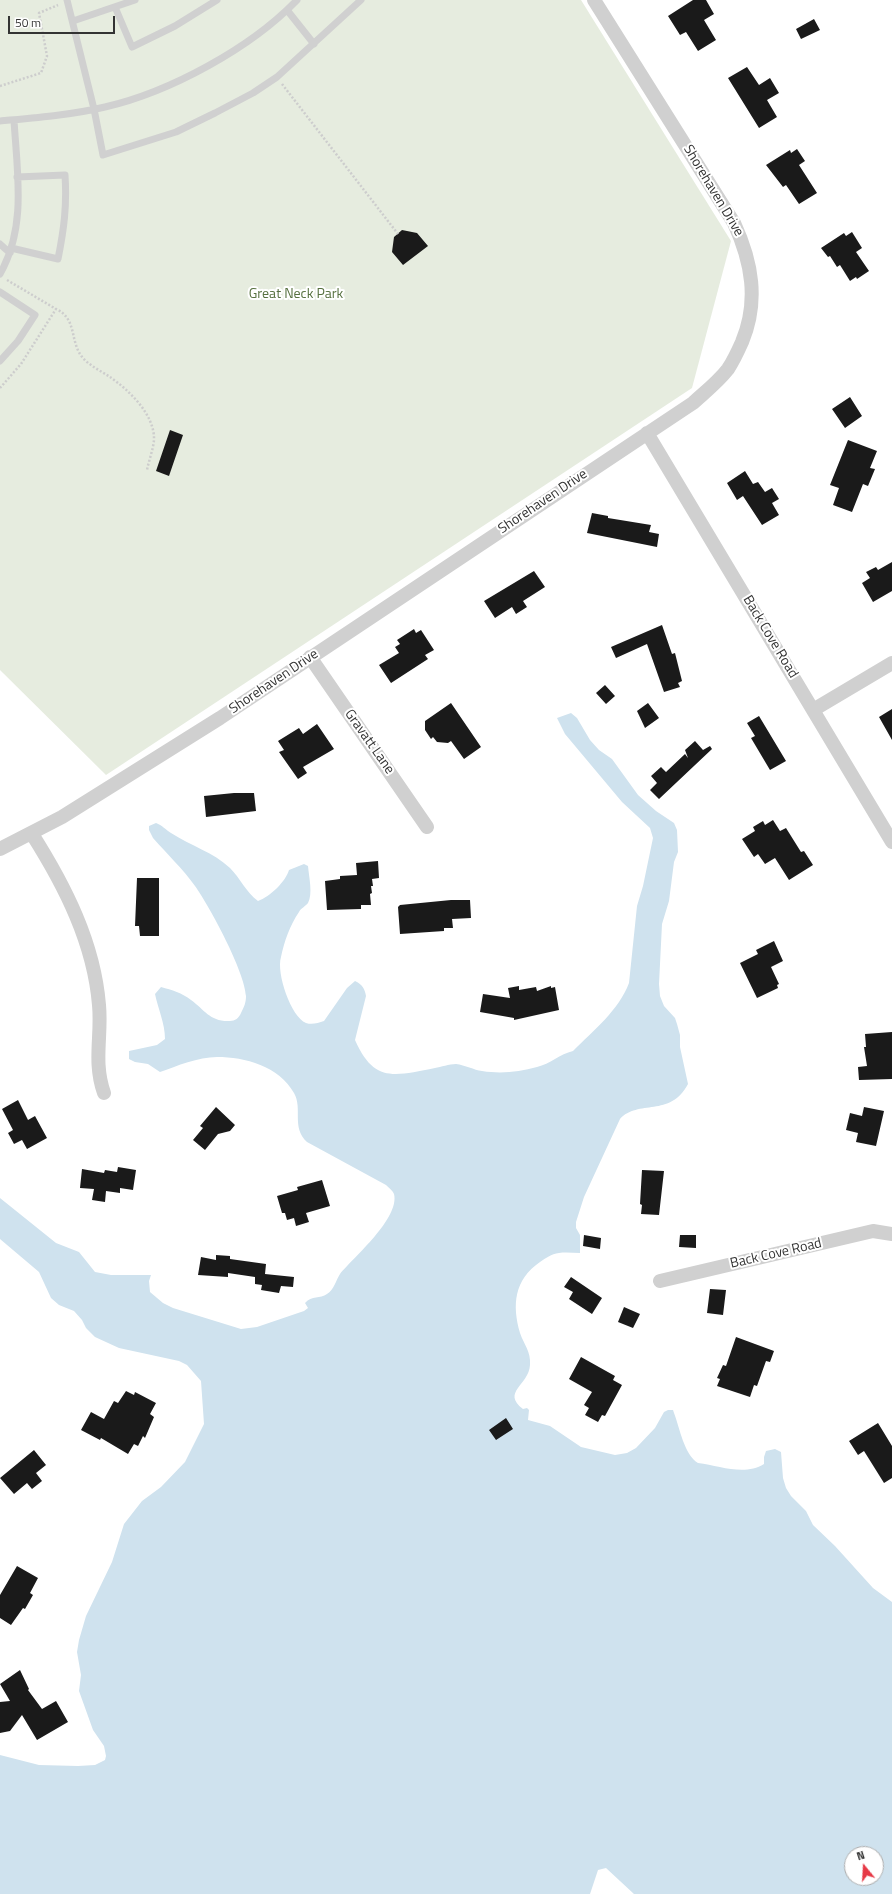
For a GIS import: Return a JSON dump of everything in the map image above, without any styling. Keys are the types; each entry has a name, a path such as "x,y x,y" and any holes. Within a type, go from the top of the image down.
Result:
{"street":[{"name":"Shorehaven Drive","path":"0,849 32,834 62,817 220,718 693,403 712,387 736,357 746,332 753,289 750,266 744,244 734,223 594,0"},
{"name":"Back Cove Road","path":"647,433 892,842"},
{"name":"Gravatt Lane","path":"310,657 427,826"},
{"path":"813,710 892,663"},
{"path":"32,834 52,866 69,900 91,957 100,1007 97,1067 104,1093"},
{"name":"Back Cove Road","path":"660,1281 873,1230 892,1234"}],"lane":[{"path":"67,0 94,109 103,155 176,132 215,113 277,77 361,0"},
{"path":"73,21 135,0"},
{"path":"115,7 132,47 175,26 217,0"},
{"path":"0,121 56,116 94,109 122,102 160,89 197,72 234,50 269,25 297,0"},
{"path":"287,10 314,44"},
{"path":"3,276 11,250 19,209 14,120"},
{"path":"0,244 11,250 58,259 67,204 65,175 17,177"},
{"path":"0,292 35,315 18,341 0,361"}],"path":[{"path":"0,86 42,73 47,56 40,12 67,0"},
{"path":"277,77 398,234"},
{"path":"3,276 56,310 64,313 72,325 73,340 82,357 126,391 145,411 152,423 154,440 148,470"},
{"path":"0,388 22,364 56,310"}],"green space":[{"name":"Great Neck Park","path":"0,0 581,0 731,241 692,388 106,775 0,670"}],"water":[{"path":"571,713 577,718 590,740 599,750 612,759 638,795 656,811 674,823 677,830 678,852 674,862 669,901 662,924 659,984 660,996 664,1006 675,1018 677,1024 688,1084 681,1094 672,1101 663,1105 627,1113 620,1119 584,1197 576,1222 576,1228 580,1235 580,1253 562,1253 549,1256 531,1269 520,1285 516,1303 517,1323 527,1348 530,1365 529,1372 515,1393 515,1398 517,1403 523,1409 527,1408 529,1410 528,1420 550,1426 581,1447 615,1455 627,1453 636,1448 655,1428 664,1412 668,1410 673,1410 689,1454 698,1463 741,1470 757,1468 764,1464 766,1451 775,1449 781,1452 783,1478 786,1488 791,1496 806,1511 813,1525 835,1546 873,1588 892,1602 892,1894 634,1894 606,1868 598,1870 590,1894 0,1894 0,1755 39,1765 95,1765 105,1760 106,1756 104,1746 93,1730 79,1691 81,1675 77,1652 86,1616 112,1562 124,1524 142,1501 161,1487 185,1462 204,1424 201,1381 187,1365 179,1361 119,1348 95,1337 86,1328 82,1320 74,1311 59,1305 51,1298 39,1272 0,1239 0,1198 56,1243 79,1252 95,1272 111,1275 151,1275 149,1281 150,1292 163,1303 173,1308 241,1329 257,1327 304,1311 308,1308 305,1303 313,1298 329,1292 340,1274 365,1248 383,1225 394,1204 394,1194 386,1185 307,1142 299,1130 298,1105 294,1093 280,1076 270,1070 250,1061 228,1057 210,1057 195,1060 160,1072 148,1064 135,1062 129,1059 129,1051 157,1045 165,1039 163,1022 155,994 161,987 184,995 208,1015 217,1020 223,1021 232,1021 238,1018 244,1007 246,998 240,972 226,940 209,909 190,880 153,838 149,830 149,826 156,823 179,838 223,862 230,868 258,901 277,888 285,879 289,870 304,864 308,866 310,895 308,903 300,911 290,928 281,957 281,973 286,994 290,1004 300,1019 306,1023 315,1024 324,1021 347,988 355,981 360,984 364,989 366,996 355,1040 362,1054 370,1064 378,1070 397,1074 437,1068 451,1064 463,1065 476,1070 489,1072 517,1071 537,1067 573,1051 605,1020 625,993 629,983 637,906 643,886 653,838 650,828 622,802 565,734 557,718"}],"building":[{"path":"693,0 706,0 714,14 704,20 716,40 698,51 686,32 680,35 668,16"},
{"path":"814,19 820,30 801,39 796,29"},
{"path":"747,67 759,85 770,78 779,93 767,100 777,117 759,128 728,78"},
{"path":"797,149 805,161 799,165 817,193 799,204 786,185 783,187 766,165 790,150 791,153"},
{"path":"402,230 417,233 428,246 403,265 392,252 394,237"},
{"path":"852,232 862,248 856,252 869,271 857,279 856,277 850,281 840,265 837,267 830,256 828,257 821,248 844,233 846,236"},
{"path":"850,397 862,416 845,428 832,409"},
{"path":"170,430 183,435 169,476 156,471"},
{"path":"848,440 877,451 870,468 875,469 868,486 863,484 852,512 833,505 839,488 830,485"},
{"path":"745,471 753,484 758,482 765,492 772,488 779,499 772,503 779,515 762,525 743,496 737,500 727,483"},
{"path":"592,513 608,516 608,518 651,525 649,532 659,534 657,547 587,533"},
{"path":"892,562 892,591 873,602 862,583 870,578 866,572 876,567 878,570"},
{"path":"534,571 545,587 523,601 527,607 516,614 512,607 495,618 484,601"},
{"path":"662,625 672,654 675,653 682,681 678,683 680,687 664,692 647,644 616,658 611,647"},
{"path":"414,629 416,633 421,630 434,650 425,655 428,659 391,683 379,665 399,653 395,647 400,644 397,640"},
{"path":"605,685 615,696 606,704 596,693"},
{"path":"451,703 481,747 464,759 451,741 448,743 437,742 433,737 431,739 425,730 425,721"},
{"path":"648,703 659,718 645,728 637,711"},
{"path":"892,709 892,740 879,717"},
{"path":"759,716 786,761 770,770 751,738 755,736 747,723"},
{"path":"317,724 334,749 303,767 307,773 298,779 279,752 284,750 278,741 299,728 303,734"},
{"path":"695,741 703,750 710,746 712,749 659,799 650,790 657,783 651,776 661,767 666,772 685,754 688,758 685,750"},
{"path":"254,793 256,811 206,817 204,796"},
{"path":"773,820 780,831 786,828 801,852 804,851 813,865 789,880 775,858 765,864 758,854 754,857 742,839 755,831 753,827 763,821 765,825"},
{"path":"378,861 379,878 372,879 373,886 371,886 372,893 370,894 371,905 361,905 361,909 327,910 325,881 340,879 340,876 357,875 356,863"},
{"path":"137,878 159,878 159,936 140,936 139,926 135,926"},
{"path":"451,900 470,900 471,918 452,919 453,928 444,928 444,931 400,934 398,907 400,905"},
{"path":"774,941 783,961 771,967 779,984 777,985 778,988 757,998 740,963 758,954 756,950"},
{"path":"519,986 519,990 536,987 537,991 551,986 551,988 555,987 559,1010 514,1020 514,1018 480,1012 483,994 510,998 508,988"},
{"path":"892,1032 892,1079 859,1080 858,1067 867,1066 864,1047 866,1047 865,1034"},
{"path":"18,1100 28,1120 35,1116 47,1138 27,1149 22,1140 14,1144 8,1133 13,1130 2,1109"},
{"path":"216,1107 235,1125 230,1131 218,1134 205,1150 193,1140 203,1128 200,1126"},
{"path":"864,1107 884,1111 876,1146 856,1142 858,1133 846,1130 850,1113 862,1116"},
{"path":"118,1167 136,1170 133,1190 120,1188 120,1193 106,1191 105,1202 92,1200 94,1189 80,1188 82,1169 104,1173 105,1170 117,1172"},
{"path":"642,1170 664,1171 659,1215 641,1214 642,1205 640,1204"},
{"path":"322,1180 330,1206 306,1213 309,1222 296,1226 294,1218 287,1220 285,1213 282,1213 277,1196 298,1190 297,1187"},
{"path":"584,1235 601,1238 600,1249 583,1246"},
{"path":"680,1235 696,1235 696,1248 679,1247"},
{"path":"216,1255 230,1256 230,1259 266,1264 265,1274 294,1277 293,1287 281,1286 279,1293 261,1290 262,1285 255,1284 255,1277 228,1273 228,1277 198,1275 201,1257 216,1260"},
{"path":"571,1277 602,1298 592,1314 569,1299 573,1292 564,1287"},
{"path":"710,1289 726,1290 723,1315 707,1313"},
{"path":"624,1307 640,1314 633,1328 618,1322"},
{"path":"736,1337 774,1351 770,1362 766,1361 757,1386 754,1385 750,1397 717,1386 720,1379 717,1378 723,1365 726,1366"},
{"path":"581,1357 615,1376 613,1380 622,1385 605,1416 602,1415 598,1422 585,1415 589,1408 584,1405 592,1392 569,1379"},
{"path":"126,1391 134,1395 135,1392 156,1403 150,1414 154,1417 145,1438 143,1436 138,1446 134,1444 128,1454 101,1438 100,1440 81,1430 91,1412 104,1419 114,1401 118,1403"},
{"path":"506,1418 513,1429 496,1440 489,1430"},
{"path":"878,1423 892,1446 892,1478 884,1483 864,1451 858,1455 849,1441"},
{"path":"34,1450 46,1465 36,1473 42,1481 32,1489 27,1483 14,1494 0,1478"},
{"path":"17,1566 38,1578 30,1593 33,1595 25,1609 23,1608 11,1625 0,1618 0,1595"},
{"path":"20,1670 29,1689 28,1690 42,1709 56,1701 68,1722 37,1740 22,1715 10,1731 0,1733 0,1702 10,1701 0,1684"}]}
